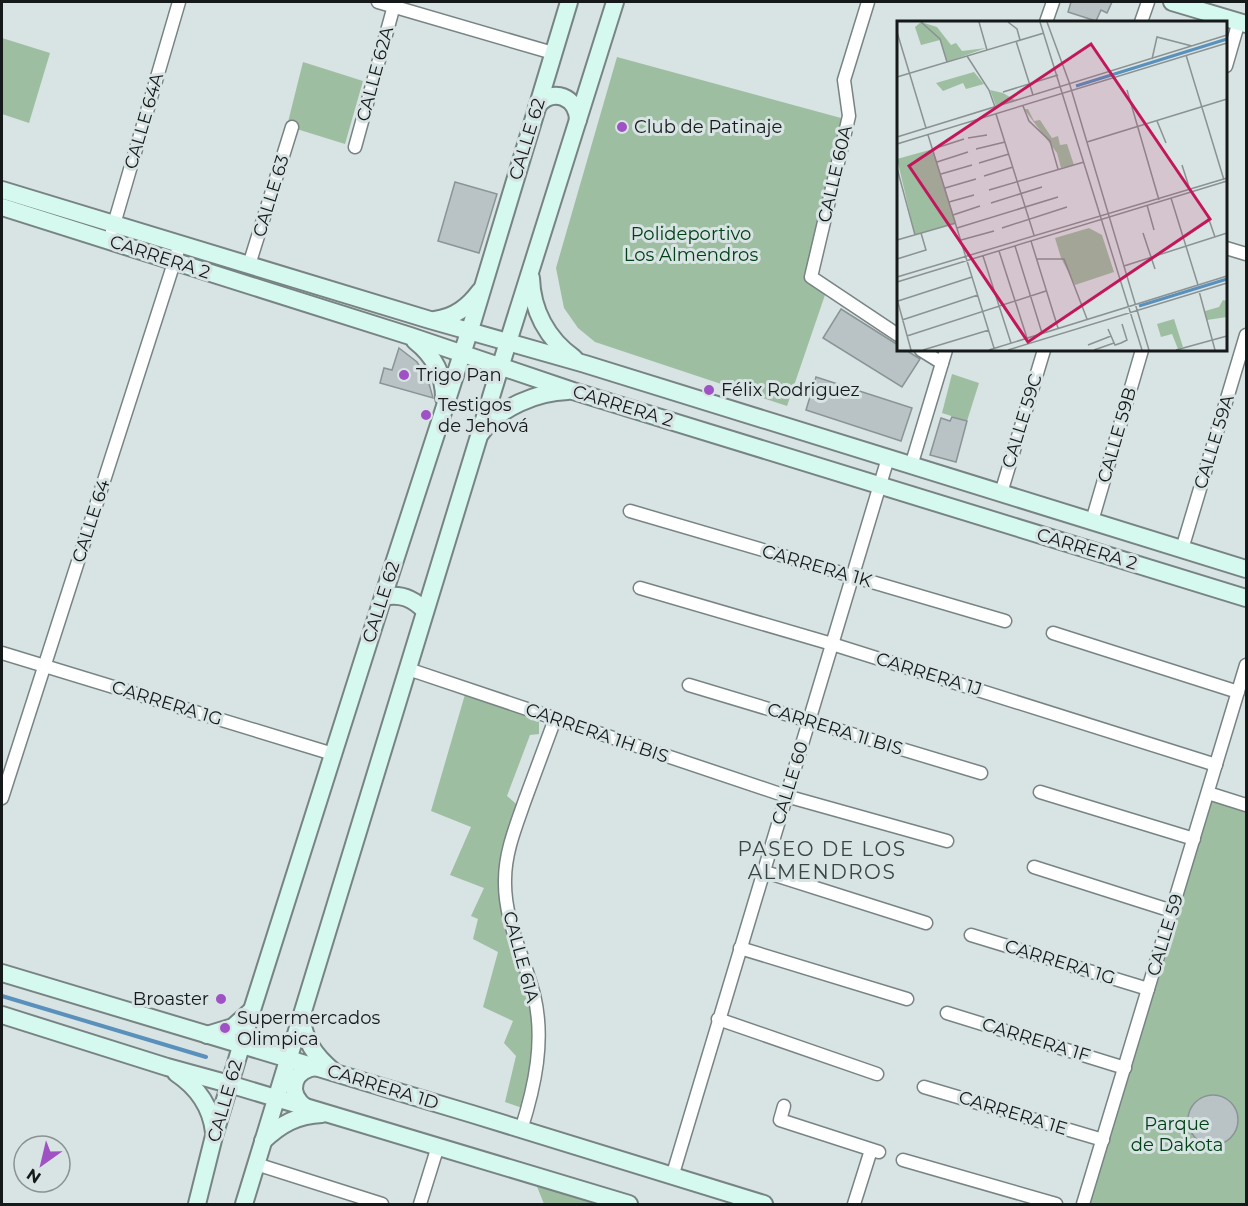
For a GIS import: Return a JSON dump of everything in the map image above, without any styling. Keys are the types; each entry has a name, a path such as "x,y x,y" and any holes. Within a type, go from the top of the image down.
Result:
{"street":[{"name":"CALLE 64A","path":"109,241 179,2"},
{"path":"378,2 394,4 553,53"},
{"name":"CALLE 62","path":"196,1204 241,1045 382,597 470,331 569,2"},
{"path":"244,1204 500,366 615,2"},
{"name":"CALLE 60A","path":"868,2 844,80 849,116 811,278 897,334"},
{"path":"1046,21 1053,2"},
{"path":"1142,21 1148,2"},
{"path":"1172,2 1243,22 1227,63"},
{"name":"CALLE 62A","path":"355,147 394,4"},
{"path":"538,105 552,95 564,96 576,108 578,120"},
{"name":"CALLE 63","path":"249,266 292,127"},
{"name":"CARRERA 2","path":"2,190 249,266 585,364 1246,569"},
{"name":"CARRERA 2","path":"2,207 410,336 573,391 1246,598"},
{"name":"CALLE 64","path":"2,798 180,244"},
{"path":"1227,248 1246,254"},
{"path":"531,270 533,295 540,319 559,345 585,364"},
{"path":"430,320 445,319 459,313 471,304 483,285"},
{"name":"CALLE 59A","path":"1182,549 1246,335"},
{"path":"410,336 429,353 441,375 444,388 442,413"},
{"path":"923,351 942,363"},
{"path":"911,466 946,351"},
{"name":"CALLE 59C","path":"1001,493 1044,351"},
{"name":"CALLE 59B","path":"1092,521 1142,351"},
{"path":"479,437 497,417 520,403 546,394 573,391"},
{"path":"742,442 749,415"},
{"name":"CALLE 60","path":"672,1177 888,458"},
{"name":"CARRERA 1K","path":"630,511 1005,621"},
{"name":"CARRERA 1J","path":"640,588 832,644 1216,765"},
{"path":"382,597 406,597 425,611"},
{"path":"1053,633 1238,692"},
{"name":"CARRERA 1G","path":"2,653 333,753"},
{"name":"CALLE 59","path":"1083,1204 1246,665"},
{"name":"CARRERA 1H BIS","path":"408,669 786,796 948,841"},
{"name":"CARRERA 1I BIS","path":"689,685 981,773"},
{"name":"CALLE 61A","path":"521,1130 536,1074 539,1042 534,996 512,929 505,892 505,878 509,847 555,719"},
{"path":"1040,792 1194,839"},
{"path":"1208,793 1246,805"},
{"path":"1034,867 1172,911"},
{"path":"762,872 926,923"},
{"name":"CARRERA 1G","path":"971,935 1148,989"},
{"path":"740,948 907,999"},
{"name":"CARRERA 1D","path":"2,973 764,1204"},
{"path":"207,1035 233,1027 252,1010"},
{"name":"CARRERA 1F","path":"947,1013 1125,1068"},
{"path":"2,1015 168,1067 329,1113 628,1204"},
{"path":"301,1016 306,1039 311,1049 336,1073"},
{"path":"718,1019 877,1074"},
{"path":"168,1067 192,1086 204,1100 213,1124 214,1136"},
{"path":"305,1107 295,1094 296,1078 309,1068 317,1067"},
{"name":"CARRERA 1E","path":"924,1087 1102,1140"},
{"path":"784,1106 780,1120 875,1151 854,1204"},
{"path":"263,1141 292,1119 304,1115 329,1113"},
{"path":"420,1204 438,1146"},
{"path":"903,1160 1056,1204"},
{"path":"256,1164 382,1204"}],"green space":[{"path":"2,38 50,53 29,123 2,114"},
{"name":"Polideportivo Los Almendros","path":"617,57 841,118 811,277 826,292 787,406 595,342 578,328 564,308 556,268"},
{"path":"303,62 363,81 345,144 287,126"},
{"path":"952,374 979,383 967,421 942,413"},
{"path":"466,691 539,716 539,734 530,735 507,796 522,809 505,892 534,996 538,1056 525,1109 505,1102 516,1056 504,1043 513,1021 483,1007 498,952 473,939 478,919 471,916 484,888 450,875 471,827 431,811"},
{"name":"Parque de Dakota","path":"1208,793 1246,805 1246,1204 1083,1204"},
{"path":"536,1184 606,1204 544,1204"}],"building":[{"path":"1071,2 1112,2 1107,13 1101,10 1096,21 1068,12"},
{"path":"455,182 497,194 479,253 438,241"},
{"path":"841,309 897,344 897,351 908,351 920,359 902,387 823,338"},
{"name":"Trigo Pan","path":"399,348 417,362 428,380 433,398 380,383 384,368 392,370"},
{"path":"816,377 912,408 901,441 806,410"},
{"path":"952,417 967,421 956,462 930,455 941,418 950,421"},
{"path":"1208,1095 1218,1095 1231,1102 1238,1115 1238,1125 1231,1138 1218,1145 1208,1145 1199,1141 1192,1134 1188,1125 1188,1115 1192,1106 1199,1099"}],"waterway":[{"path":"2,996 206,1057"}],"place":[{"name":"Club de Patinaje","path":"622,127"},
{"name":"Trigo Pan","path":"404,375"},
{"name":"Félix Rodriguez","path":"709,390"},
{"name":"Testigos de Jehová","path":"426,415"},
{"name":"Broaster","path":"221,999"},
{"name":"Supermercados Olimpica","path":"225,1028"}],"district":[{"name":"PASEO DE LOS ALMENDROS","path":"822,860"}]}
